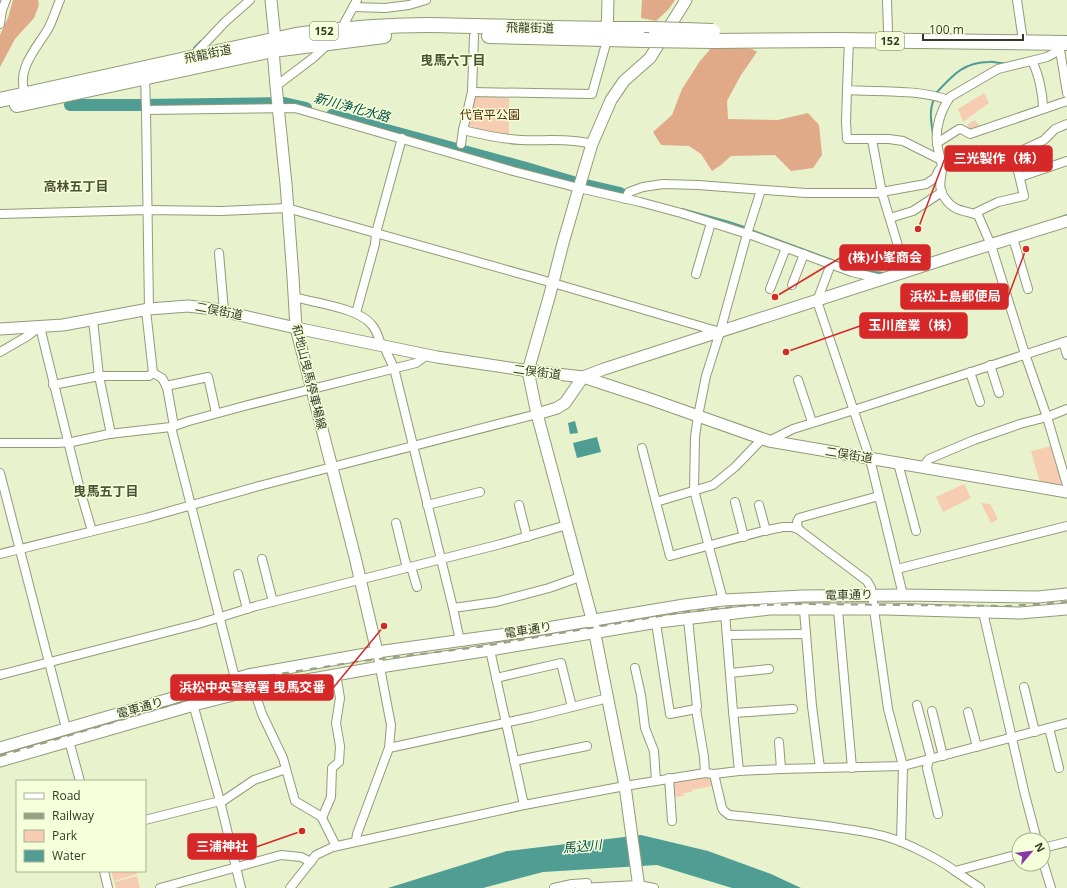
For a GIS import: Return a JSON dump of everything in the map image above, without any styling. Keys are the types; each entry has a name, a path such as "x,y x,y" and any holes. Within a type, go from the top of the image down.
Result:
{"highway":[{"name":"飛龍街道","path":"0,109 146,73 274,44 296,35 342,29 428,25 607,35 644,40 713,36 888,32 1022,34 1064,43"},
{"name":"飛龍街道","path":"0,100 25,94 146,73 191,57 274,44 331,42 381,36 607,35 655,29 713,36 849,40 1064,43"}],"street":[{"path":"0,24 2,10 6,0"},
{"path":"25,94 23,86 24,68 49,28 60,0"},
{"path":"191,57 225,22 250,0"},
{"name":"和地山曳馬停車場線","path":"271,0 276,86 296,328 332,467 377,652"},
{"path":"276,86 313,58 331,42 342,29 355,3 385,8 409,5 426,0"},
{"path":"472,92 592,94 607,35 608,0"},
{"path":"639,884 625,786 592,619 537,414 528,370 592,144 611,100 624,82 650,58 686,0"},
{"path":"887,0 888,32"},
{"path":"1017,0 1022,34"},
{"path":"461,144 472,92 474,36"},
{"path":"849,40 846,122 847,139 889,139 903,141 916,146 941,162"},
{"path":"1064,43 1047,57 998,69 950,97 937,127 937,142 941,162 940,187 942,192 947,201 955,208 967,213 975,214 980,218 990,242 1025,354 1047,417 1067,485"},
{"path":"1064,43 1067,93"},
{"path":"1032,61 1037,71 1043,99 1043,109"},
{"path":"146,73 148,309 153,373"},
{"path":"847,90 923,93 935,95 948,100"},
{"path":"937,142 959,129 970,134 1067,101"},
{"path":"146,110 278,104 402,138 513,171 626,195 647,204 711,223 748,231 786,248 852,272 882,280"},
{"path":"975,214 998,202 1024,196 1017,168 1010,156 1044,140 1055,128 1067,124"},
{"path":"463,130 492,138 522,140 578,140 592,144"},
{"path":"356,313 402,138"},
{"path":"872,140 882,192 906,269"},
{"path":"1020,177 1067,161"},
{"path":"626,195 643,187 663,184 698,185 806,193 882,192 926,184 935,178 941,162"},
{"path":"723,600 694,490 695,437 706,376 761,190"},
{"path":"890,218 913,211 942,192"},
{"path":"0,214 148,210 221,211 287,208 720,332"},
{"path":"0,554 557,408 565,403 583,377 604,369 882,280 906,269 990,242 1013,238 1067,221"},
{"path":"696,274 711,223"},
{"path":"1013,238 1028,289"},
{"path":"770,288 786,248"},
{"path":"219,252 224,311"},
{"path":"792,285 804,254"},
{"path":"831,264 817,301 870,458 903,595"},
{"path":"294,297 356,313 372,325 386,351 394,368 460,641"},
{"name":"二俣街道","path":"0,329 40,327 93,320 148,309 188,306 224,311 296,328 427,355 583,377 765,440 1067,492"},
{"path":"93,320 99,376 111,434"},
{"path":"0,352 40,327 53,385 92,531"},
{"path":"656,502 713,485 765,440 793,428 854,410 1065,341 1067,355"},
{"path":"0,443 68,442 111,434 172,427 311,388 416,362 427,355"},
{"path":"990,365 999,393"},
{"path":"970,372 980,402"},
{"path":"53,385 99,376 149,376 153,373"},
{"path":"153,373 162,378 166,386 172,427 235,678"},
{"path":"166,386 208,377 216,414"},
{"path":"798,380 812,422"},
{"path":"922,468 929,459 959,445 989,434 1047,417 1067,409"},
{"path":"642,448 670,556 744,536 792,527 798,529 867,581 871,588 888,709 903,766 901,842"},
{"path":"898,463 916,531"},
{"path":"0,473 66,728"},
{"path":"427,505 480,492"},
{"path":"798,529 797,522 799,518 879,496"},
{"path":"735,502 744,536"},
{"path":"519,505 527,537"},
{"path":"759,505 766,531"},
{"path":"396,523 409,568 417,587"},
{"path":"0,675 273,602 527,537 567,525"},
{"path":"897,569 1067,526"},
{"path":"262,559 273,602"},
{"path":"238,574 247,609"},
{"path":"453,608 496,602 549,588 580,577"},
{"name":"電車通り","path":"0,748 190,693 235,678 377,652 460,641 592,619 723,600 872,595 1002,597 1067,594"},
{"name":"電車通り","path":"0,761 194,705 254,690 380,667 656,622 770,610 873,609 1020,613 1067,609"},
{"path":"804,610 812,706 820,768"},
{"path":"838,610 852,768"},
{"path":"983,612 1025,796 1035,832"},
{"path":"725,614 739,770"},
{"path":"688,619 696,709 704,757 705,773"},
{"path":"656,622 670,714 696,709"},
{"path":"727,635 806,634"},
{"path":"490,650 524,806"},
{"path":"356,841 357,834 389,748 391,725 377,652"},
{"path":"496,678 562,662 572,707"},
{"path":"635,668 641,695 645,728 654,751 656,780"},
{"path":"730,673 769,669"},
{"path":"336,846 322,820 322,817 331,797 332,768 339,762 340,746 336,723 340,698 337,680"},
{"path":"1024,686 1035,732"},
{"path":"254,690 262,714 283,758 295,801 322,817"},
{"path":"190,693 220,802 241,888"},
{"path":"389,748 506,723 608,698"},
{"path":"918,705 930,759 926,768 938,814"},
{"path":"733,713 793,709"},
{"path":"932,711 943,756"},
{"path":"968,712 977,747"},
{"path":"290,888 316,855 336,846 356,841 625,786 705,773 714,774 739,770 903,766 1067,723"},
{"path":"1049,728 1059,768"},
{"path":"69,741 80,780"},
{"path":"779,742 781,769"},
{"path":"514,761 587,746"},
{"path":"146,820 220,802 254,780 286,769"},
{"path":"714,774 722,808 727,814 769,818 858,831 887,837 901,842 945,864 980,888"},
{"path":"669,778 672,821"},
{"path":"1051,846 1067,842"},
{"path":"160,888 281,856 301,857 311,862"},
{"path":"955,871 1011,856"},
{"path":"104,872 108,888"},
{"path":"1046,872 1051,888"},
{"path":"554,888 572,884 593,882 608,886"},
{"path":"580,888 639,884 654,888"}],"green space":[{"path":"984,93 989,103 963,122 958,109"},
{"name":"代官平公園","path":"477,96 509,98 509,136 494,135 468,124 474,98"},
{"path":"975,120 980,126 969,131 967,128 968,124"},
{"path":"1052,446 1063,481 1061,485 1040,483 1031,451"},
{"path":"964,484 971,498 943,512 936,497"},
{"path":"981,503 990,504 998,519 991,523"},
{"path":"705,777 712,780 713,786 692,790 692,792 684,793 683,796 673,797 672,782"},
{"path":"111,872 136,872 137,874 114,881"},
{"path":"137,876 140,888 116,888 114,882"}],"shaded area":[{"path":"13,0 38,0 39,5 34,18 15,39 0,67 0,35 8,18"},
{"path":"642,0 675,0 669,9 656,21 641,18"},
{"path":"712,47 752,49 757,52 741,75 727,101 728,119 778,120 808,113 819,125 822,155 813,168 791,171 775,155 731,156 712,171 701,154 689,146 661,145 653,132 672,115 682,89 700,61"}],"water":[{"path":"575,421 578,433 570,434 568,423"},
{"path":"597,437 601,452 577,458 573,443"},
{"name":"馬込川","path":"641,835 708,851 771,874 801,888 732,888 657,865 543,872 483,888 388,888 507,851"}],"waterway":[{"path":"194,48 201,41"},
{"path":"935,95 954,75 966,67 980,63 1005,63"},
{"path":"933,134 931,112 934,99"},
{"name":"新川浄化水路","path":"70,105 284,103 306,108"},
{"name":"新川浄化水路","path":"332,115 573,182 620,193"},
{"path":"620,193 628,189"},
{"name":"新川浄化水路","path":"620,193 625,194"},
{"path":"682,209 747,228"},
{"path":"1059,218 1067,215"},
{"path":"751,230 859,270"},
{"path":"863,271 885,273"}],"railway":[{"path":"0,756 266,676 362,661 479,647 678,613 740,606 800,604 1008,606 1067,602"}],"place":[{"name":"三光製作（株）","path":"918,229"},
{"name":"浜松上島郵便局","path":"1026,249"},
{"name":"(株)小峯商会","path":"775,297"},
{"name":"玉川産業（株）","path":"786,352"},
{"name":"浜松中央警察署 曳馬交番","path":"384,626"},
{"name":"三浦神社","path":"302,831"}],"district":[{"name":"曳馬六丁目","path":"453,60"},
{"name":"高林五丁目","path":"76,186"},
{"name":"曳馬五丁目","path":"106,491"}]}
